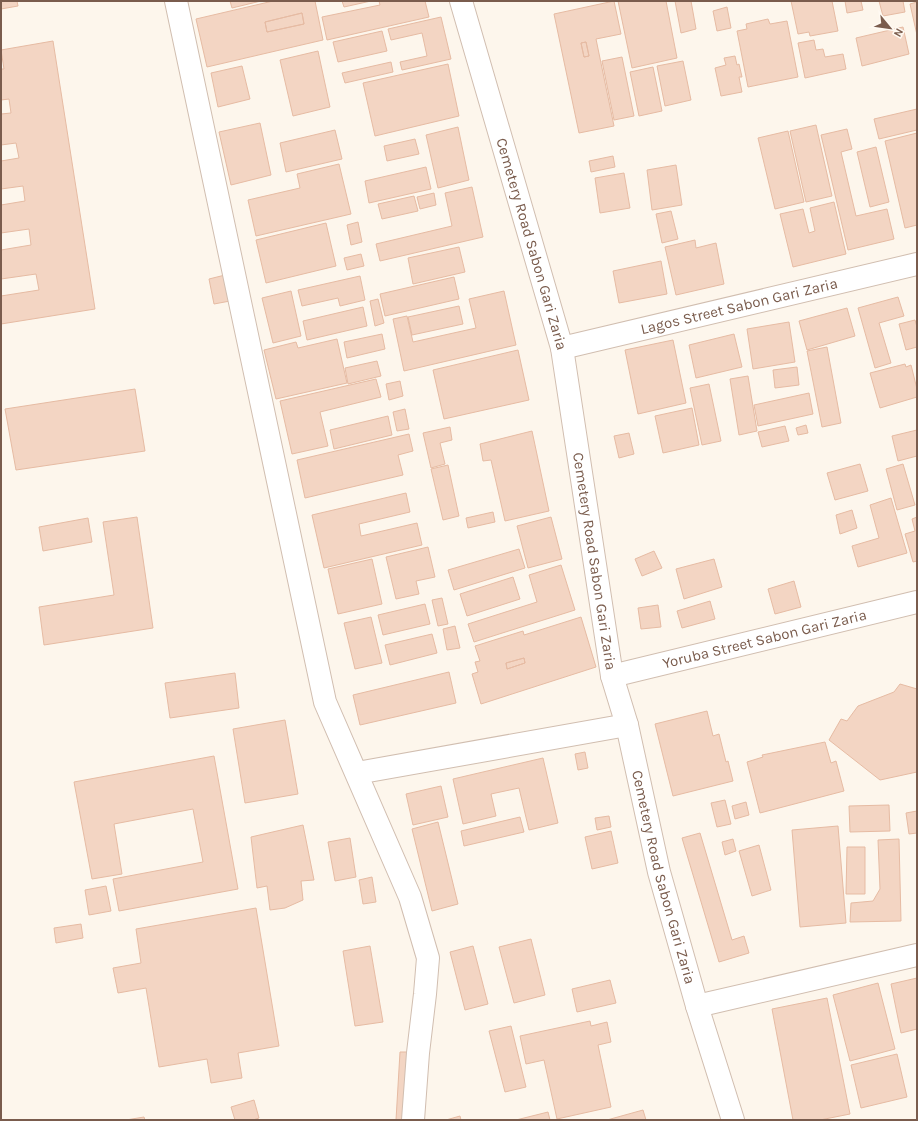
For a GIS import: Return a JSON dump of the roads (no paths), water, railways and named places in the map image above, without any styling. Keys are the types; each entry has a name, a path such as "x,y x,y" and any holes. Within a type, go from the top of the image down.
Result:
{"street":[{"path":"176,1 325,702 410,897 428,958 413,1120"},
{"name":"Cemetery Road Sabon Gari Zaria","path":"460,1 562,348 612,676 627,725 659,872 697,1006 733,1120"},
{"name":"Lagos Street Sabon Gari Zaria","path":"562,348 917,264"},
{"name":"Yoruba Street Sabon Gari Zaria","path":"612,676 917,602"},
{"path":"356,774 627,725"},
{"path":"697,1006 917,955"}]}
